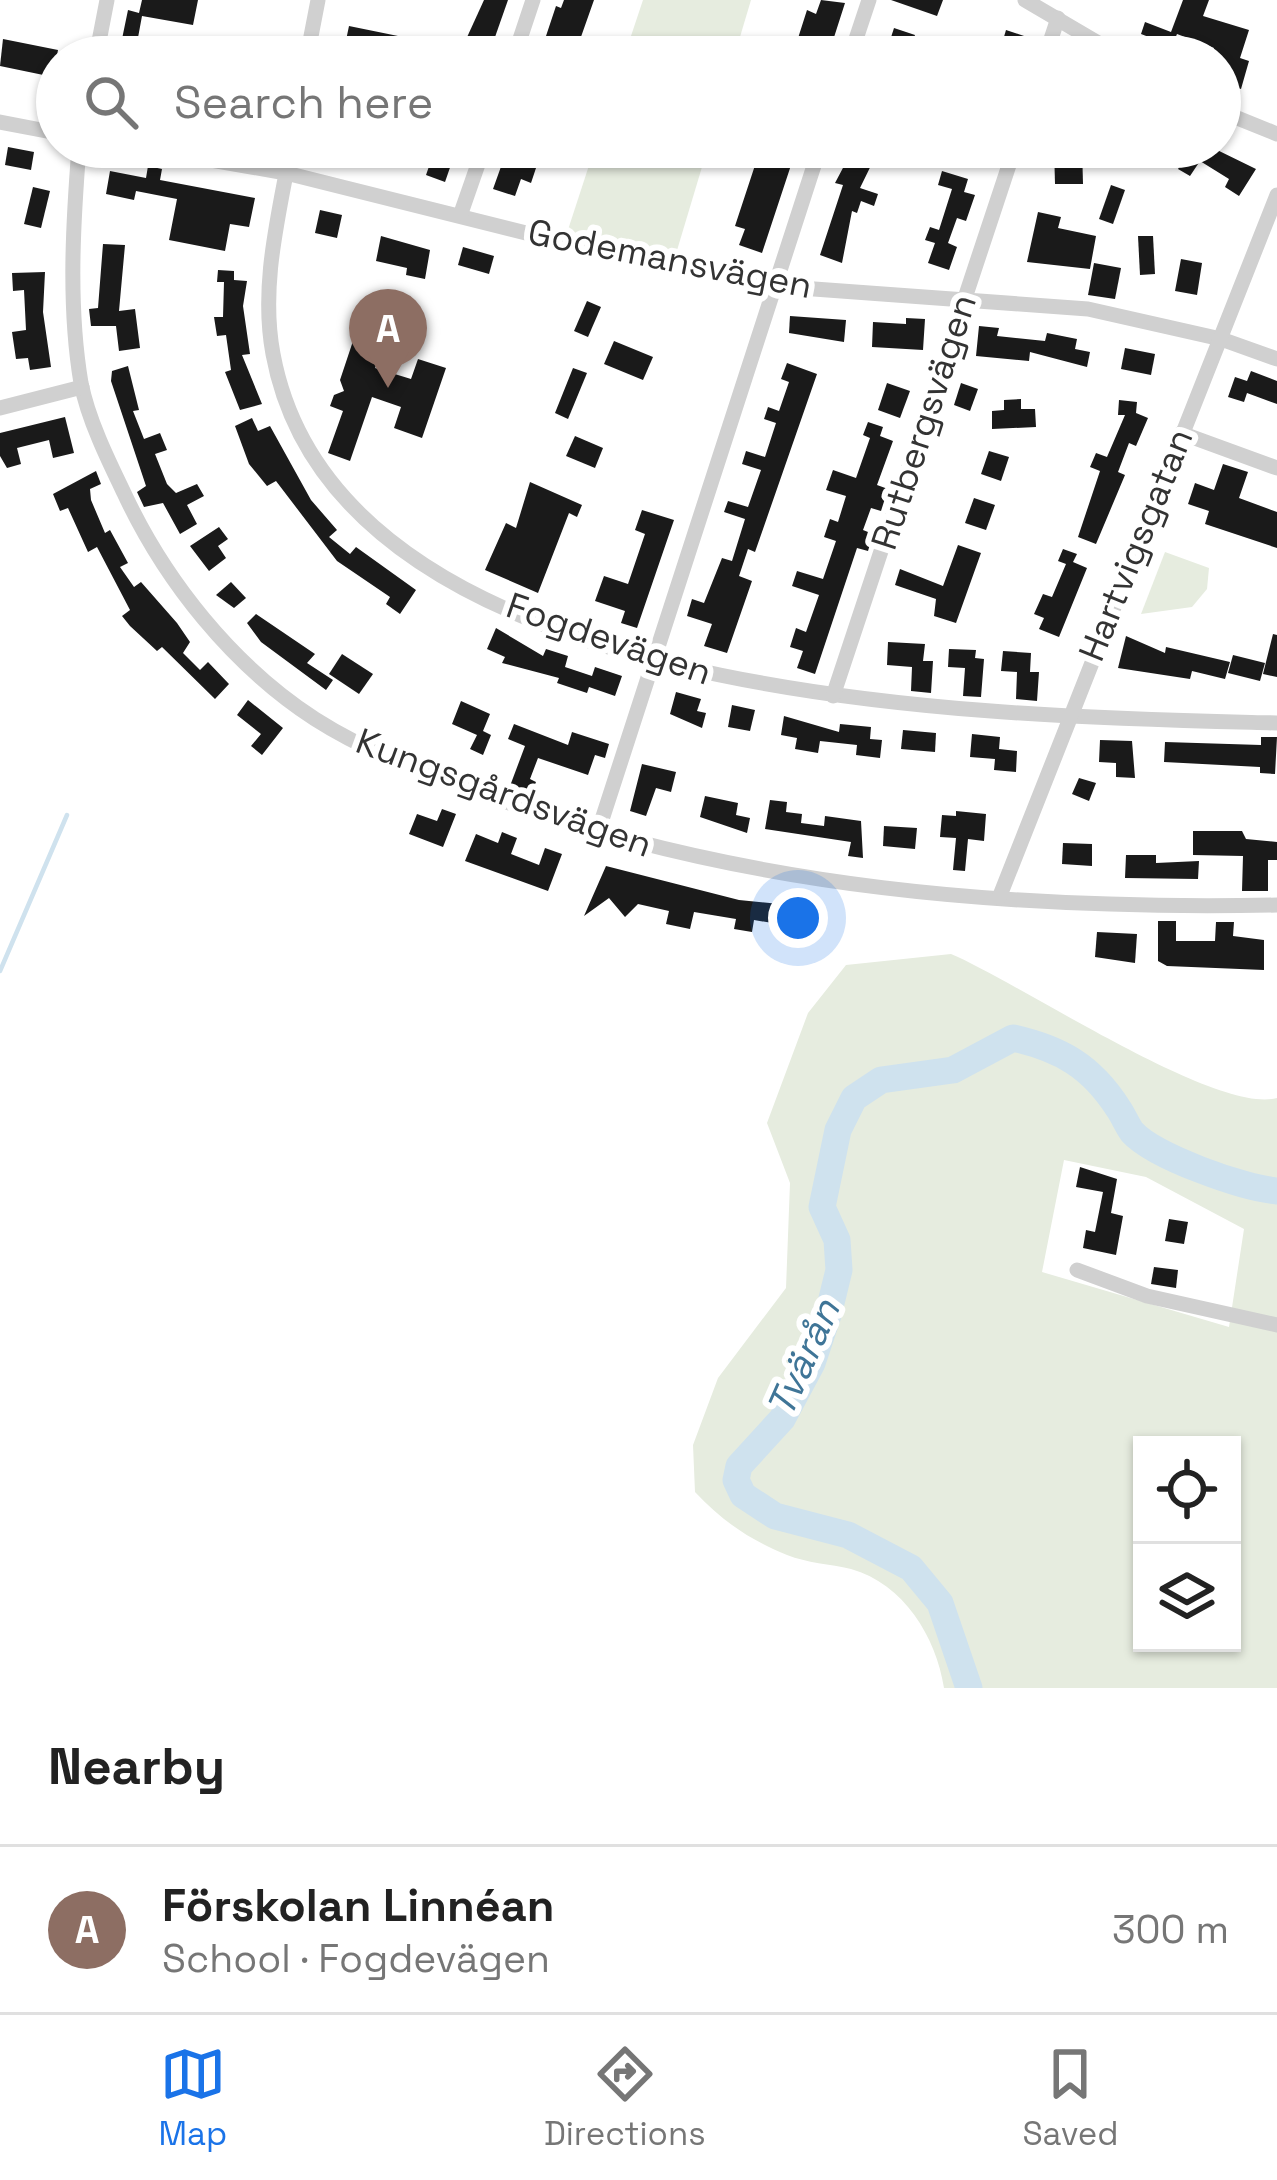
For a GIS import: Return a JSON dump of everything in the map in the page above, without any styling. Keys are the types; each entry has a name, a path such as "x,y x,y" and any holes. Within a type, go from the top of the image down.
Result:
{"street":[{"path":"100,36 107,0"},
{"path":"311,36 318,0"},
{"path":"521,36 533,0"},
{"path":"857,36 869,0"},
{"path":"1024,0 1088,36"},
{"path":"1052,36 1058,18"},
{"path":"1241,119 1277,134"},
{"path":"0,122 36,129"},
{"name":"Kungsgårdsvägen","path":"79,168 74,256 82,387 151,550 232,651 310,716 375,755 597,835 855,887 999,898 1277,905"},
{"name":"Godemansvägen","path":"257,168 461,213 602,252 773,286 1088,309 1221,339 1277,359"},
{"name":"Fogdevägen","path":"287,168 268,311 283,391 319,467 388,544 453,581 545,622 710,676 833,696 1066,718 1277,724"},
{"path":"461,213 477,168"},
{"path":"597,835 813,168"},
{"name":"Rutbergsvägen","path":"833,696 1008,168"},
{"name":"Hartvigsgatan","path":"999,898 1066,718 1277,195"},
{"path":"0,408 82,387"},
{"path":"1181,433 1277,468"},
{"path":"1077,1270 1147,1296 1277,1325"}],"shaded area":[{"path":"643,0 751,0 740,36 631,36"},
{"path":"588,168 702,168 672,267 564,242"},
{"path":"1165,552 1209,568 1207,589 1192,607 1141,614"},
{"path":"951,954 1116,1043 1210,1087 1248,1098 1277,1098 1277,1688 944,1688 925,1632 887,1587 851,1569 795,1558 761,1543 726,1521 695,1492 693,1445 718,1378 786,1288 790,1183 767,1123 808,1013 846,965","holes":["1064,1160 1146,1177 1244,1229 1229,1327 1042,1272"]}],"building":[{"path":"142,0 198,0 193,25 142,16 138,36 123,36 128,10 139,13"},
{"path":"484,0 508,0 495,36 468,36"},
{"path":"564,0 594,0 581,36 546,36 556,6 561,8"},
{"path":"821,0 845,3 834,36 799,36 807,10 816,14"},
{"path":"891,0 943,0 937,16"},
{"path":"1183,0 1209,0 1203,16 1249,30 1241,55 1241,36 1141,34 1145,22 1171,32"},
{"path":"349,26 398,36 347,36"},
{"path":"894,28 915,35 915,36 891,36"},
{"path":"3,39 36,46 36,73 0,66"},
{"path":"1241,58 1249,61 1241,89"},
{"path":"8,147 34,152 31,170 5,165"},
{"path":"1241,162 1256,169 1239,196 1225,187 1229,179 1211,168 1241,168"},
{"path":"148,168 157,168 162,169 160,180 255,198 249,227 230,224 225,251 169,240 177,199 136,191 134,200 106,194 110,171 146,178"},
{"path":"428,168 450,168 445,182 426,175"},
{"path":"500,168 536,168 531,183 521,179 515,196 493,189"},
{"path":"754,168 790,168 762,253 739,245 745,229 735,226"},
{"path":"843,168 870,168 860,188 878,194 874,206 861,201 857,213 852,211 842,263 820,255 843,185 835,183"},
{"path":"1055,168 1083,168 1083,184 1055,184"},
{"path":"942,171 968,179 964,192 975,195 966,221 957,218 948,243 957,247 949,270 928,263 935,243 925,240 930,227 939,230 952,189 938,185"},
{"path":"1111,185 1125,190 1113,224 1099,219"},
{"path":"33,187 50,191 41,228 24,224"},
{"path":"320,210 342,215 337,238 315,233"},
{"path":"1038,212 1061,217 1058,228 1096,236 1090,269 1027,262"},
{"path":"381,236 430,250 425,279 406,275 407,268 376,261"},
{"path":"1138,236 1153,236 1155,274 1140,275"},
{"path":"103,244 125,245 119,311 135,309 140,348 119,351 116,326 91,326 89,309 98,308"},
{"path":"463,247 494,256 489,274 458,265"},
{"path":"1181,259 1202,263 1197,295 1175,291"},
{"path":"1094,263 1121,268 1115,299 1088,295"},
{"path":"218,270 234,271 234,280 247,281 243,306 250,354 242,355 262,404 240,410 225,372 231,370 226,335 217,336 214,317 223,317 224,282 217,282"},
{"path":"45,272 43,312 51,367 30,370 28,358 16,359 12,332 26,330 24,290 13,291 12,273"},
{"path":"587,301 601,307 588,337 574,331"},
{"path":"790,316 846,320 844,342 789,333"},
{"path":"906,318 925,319 923,350 872,347 873,322 906,324"},
{"path":"979,326 999,328 997,336 1045,341 1047,333 1077,339 1075,349 1090,352 1087,367 1030,352 1029,361 976,356"},
{"path":"354,338 382,347 375,368 411,379 418,359 446,368 422,438 394,428 401,407 372,397 350,461 328,453 343,411 330,406 334,395 344,391 340,380"},
{"path":"614,341 653,357 643,380 604,364"},
{"path":"1125,348 1155,354 1151,375 1121,369"},
{"path":"787,363 817,374 755,552 748,549 739,576 752,581 727,653 704,646 712,624 687,616 692,599 704,603 722,558 732,561 745,519 724,512 728,501 748,507 761,470 742,464 746,451 765,457 776,423 764,419 768,407 779,411 789,382 781,379"},
{"path":"128,366 139,410 133,411 144,439 160,433 167,450 155,454 167,484 176,493 197,484 204,496 187,505 197,524 180,534 163,503 144,507 137,492 146,486 111,381 112,371"},
{"path":"573,368 587,373 568,419 555,413"},
{"path":"1251,371 1277,381 1277,404 1247,393 1244,402 1228,397 1235,377 1247,381"},
{"path":"887,383 910,391 900,418 878,410"},
{"path":"961,383 978,389 970,411 954,405"},
{"path":"1021,399 1021,409 1035,409 1036,427 992,429 992,411 1004,410 1004,400"},
{"path":"1119,400 1137,402 1136,413 1148,418 1136,446 1129,443 1118,472 1125,475 1096,544 1078,537 1100,471 1090,467 1096,453 1107,457 1125,415 1118,415"},
{"path":"65,417 74,453 53,458 49,440 17,448 21,464 7,468 0,456 0,433"},
{"path":"252,418 258,431 270,426 311,500 337,530 329,537 350,554 356,547 416,590 400,614 386,604 390,597 337,561 276,481 267,486 249,464 235,426"},
{"path":"868,422 883,427 880,436 893,441 877,485 888,489 881,511 871,508 863,530 873,534 868,551 857,548 815,674 797,668 803,651 790,647 796,628 806,632 819,595 792,586 797,571 823,579 836,541 824,537 830,519 838,522 846,496 826,490 833,470 856,478 870,438 863,435"},
{"path":"575,436 603,448 595,468 566,456"},
{"path":"989,451 1009,457 1001,481 981,474"},
{"path":"1223,464 1248,472 1239,498 1277,512 1277,548 1205,524 1209,511 1188,504 1195,483 1214,490"},
{"path":"96,471 101,484 90,489 91,500 105,533 110,530 128,563 120,567 134,587 141,582 177,623 190,642 183,653 200,670 208,662 229,684 215,699 162,647 157,651 130,626 122,616 130,610 97,547 88,552 68,508 60,511 53,494"},
{"path":"530,482 582,505 577,517 569,513 538,593 485,570 506,523 516,528"},
{"path":"974,498 995,505 986,530 965,523"},
{"path":"642,510 674,520 637,628 621,623 625,611 595,601 604,576 628,584 645,534 635,530"},
{"path":"219,527 228,539 218,546 226,558 209,571 190,546"},
{"path":"958,545 981,553 956,623 934,616 936,599 895,585 900,569 943,586"},
{"path":"1063,549 1077,554 1073,562 1087,568 1059,637 1039,629 1044,618 1034,614 1043,594 1052,597 1066,564 1058,561"},
{"path":"231,582 246,598 234,608 216,595"},
{"path":"256,614 315,654 307,663 333,680 326,690 261,642 247,623"},
{"path":"496,628 543,656 546,649 568,656 565,667 592,676 595,667 622,676 615,696 589,687 587,693 557,683 559,678 502,663 505,657 487,649"},
{"path":"1273,634 1277,635 1277,677 1263,674"},
{"path":"1126,636 1165,653 1166,647 1230,662 1225,679 1192,671 1190,679 1118,668"},
{"path":"888,642 925,644 923,661 933,661 931,693 911,691 912,667 887,665"},
{"path":"949,649 976,650 975,658 984,659 981,697 963,696 965,668 948,667"},
{"path":"1003,651 1031,653 1030,672 1039,672 1037,701 1016,699 1017,672 1001,671"},
{"path":"342,654 373,674 359,694 329,674"},
{"path":"1233,655 1265,663 1260,681 1228,673"},
{"path":"676,692 701,699 697,711 706,713 702,728 670,714"},
{"path":"248,700 283,728 262,755 251,746 261,734 237,715"},
{"path":"461,701 490,714 483,731 491,735 483,755 470,749 477,735 452,724"},
{"path":"732,705 755,710 750,731 728,727"},
{"path":"784,716 839,732 840,724 871,727 870,739 882,740 880,758 856,755 857,745 820,741 818,753 795,749 797,738 781,735"},
{"path":"514,724 568,745 572,732 609,744 605,758 595,755 588,775 538,758 530,779 536,782 531,794 510,786 525,746 508,739"},
{"path":"903,730 936,733 935,752 901,749"},
{"path":"972,734 1000,737 999,749 1017,751 1016,772 994,770 995,759 970,757"},
{"path":"1261,737 1277,737 1275,774 1260,773 1260,767 1164,762 1165,742 1261,745"},
{"path":"1100,740 1132,741 1135,778 1116,777 1116,763 1099,762"},
{"path":"642,764 676,772 671,792 656,788 646,816 630,811"},
{"path":"1079,778 1096,783 1089,801 1072,794"},
{"path":"705,796 738,803 736,815 750,818 747,833 700,817"},
{"path":"770,800 787,802 786,812 802,814 801,823 824,826 825,816 861,821 863,858 848,856 851,842 765,829"},
{"path":"442,809 456,814 443,847 409,834 417,814 437,821"},
{"path":"956,811 986,814 984,841 968,839 965,871 953,870 956,838 940,837 942,815 956,816"},
{"path":"884,826 917,828 915,849 883,846"},
{"path":"1193,831 1242,831 1246,839 1277,842 1277,860 1268,860 1268,891 1242,891 1243,856 1193,855"},
{"path":"502,832 517,838 511,854 539,865 545,848 562,854 548,891 465,861 476,834 498,843"},
{"path":"1063,843 1092,844 1092,866 1062,864"},
{"path":"1126,855 1156,855 1156,863 1199,861 1198,879 1125,878"},
{"path":"606,866 739,900 820,908 814,943 800,940 802,928 754,920 752,932 734,929 736,919 694,912 690,929 666,924 669,911 638,904 625,917 609,898 584,916"},
{"path":"1158,921 1176,921 1176,941 1215,941 1216,922 1234,922 1233,936 1264,940 1264,970 1167,966 1158,961"},
{"path":"1097,932 1137,934 1135,963 1095,957"},
{"path":"1080,1167 1117,1179 1111,1213 1123,1216 1116,1255 1083,1248 1086,1230 1095,1232 1103,1192 1076,1187"},
{"path":"1169,1219 1188,1222 1184,1244 1165,1241"},
{"path":"1154,1267 1178,1270 1176,1288 1151,1284"}],"waterway":[{"path":"0,971 67,815"},
{"name":"Tvärån","path":"969,1688 940,1603 911,1568 848,1535 775,1516 743,1495 736,1480 739,1466 782,1419 812,1363 828,1315 839,1270 837,1240 822,1207 838,1130 854,1098 881,1080 953,1070 1013,1038 1060,1054 1086,1070 1143,1142 1222,1178 1277,1191"}],"place":[{"name":"Förskolan Linnéan","path":"388,388"}]}
